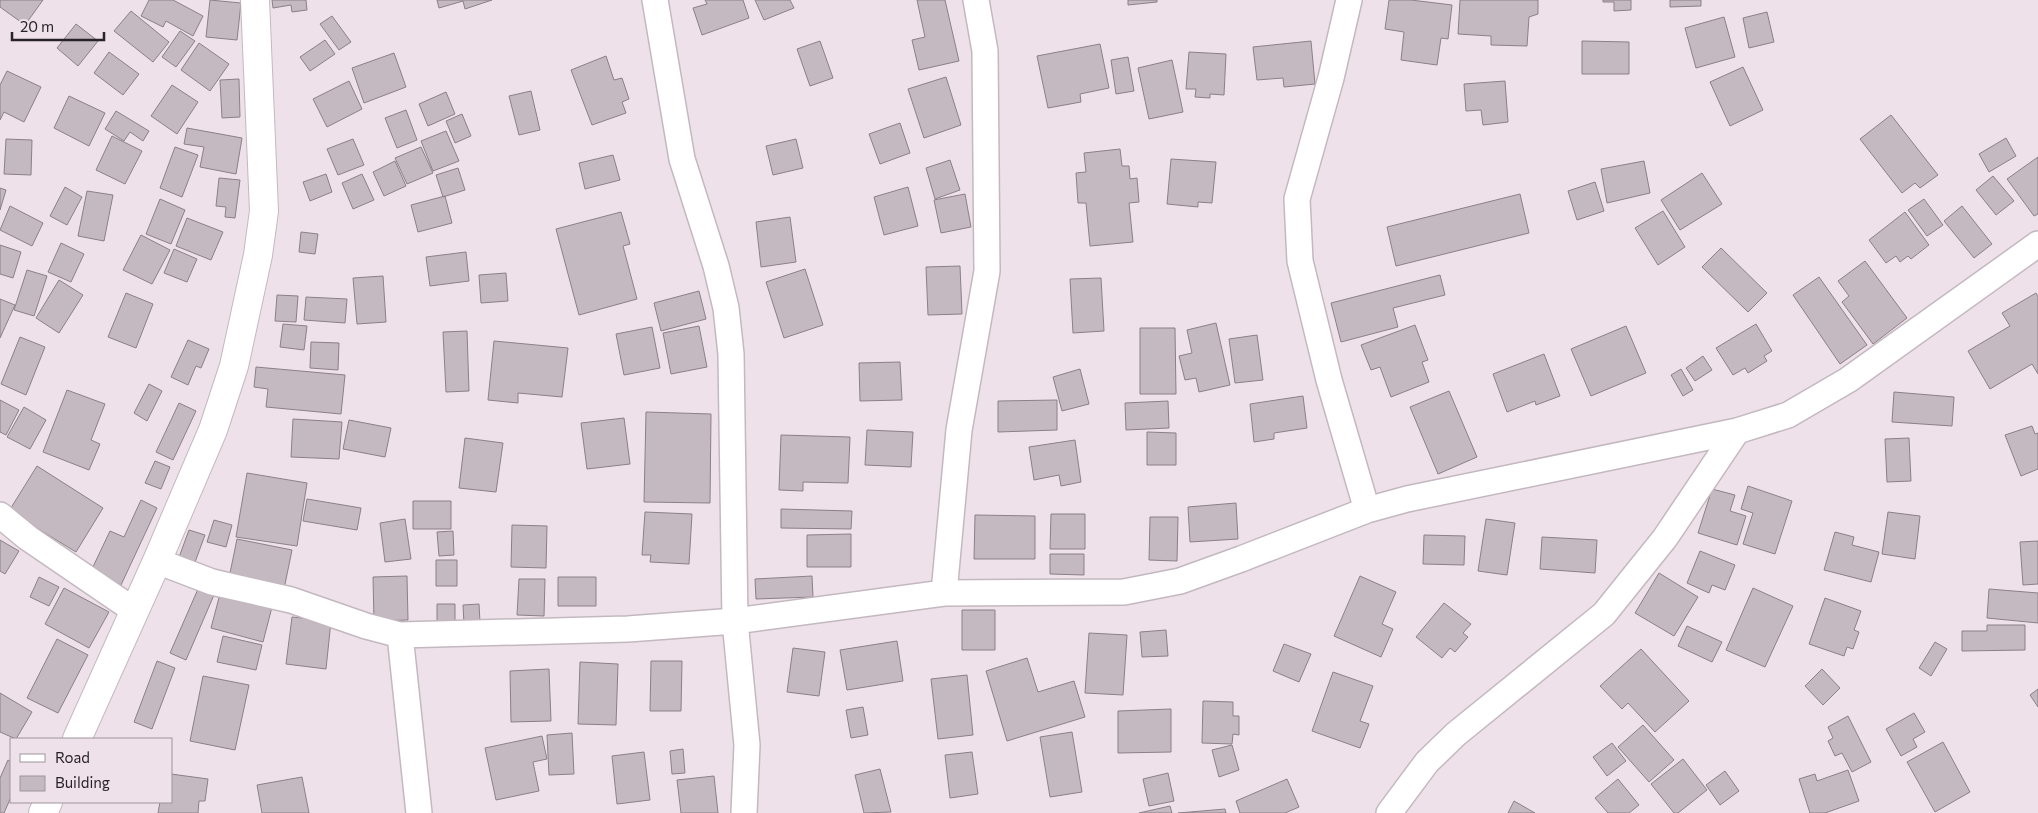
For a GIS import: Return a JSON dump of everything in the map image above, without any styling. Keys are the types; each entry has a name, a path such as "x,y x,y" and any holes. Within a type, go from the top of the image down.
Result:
{"street":[{"path":"77,738 158,561 212,430 234,366 258,255 264,211 255,0"},
{"path":"655,0 682,159 716,266 726,308 731,354 736,621 747,745 744,813"},
{"path":"944,593 959,430 987,271 985,52 976,0"},
{"path":"1349,0 1331,78 1297,199 1300,261 1329,380 1367,510"},
{"path":"158,561 212,582 291,600 366,626 400,634 628,629 736,621 944,593 1124,592 1180,580 1241,560 1279,543 1367,510 1407,499 1737,431 1788,415 1848,380 2038,244"},
{"path":"1389,813 1427,762 1456,734 1604,614 1665,538 1737,431"},
{"path":"0,515 28,538 135,611"},
{"path":"400,634 419,813"}],"building":[{"path":"0,0 43,0 25,25 0,7"},
{"path":"149,0 173,0 203,16 193,36 166,21 163,27 141,16"},
{"path":"210,0 241,3 237,40 206,37"},
{"path":"272,0 306,0 307,10 292,12 291,5 273,8"},
{"path":"437,0 492,0 465,9 463,1 439,8"},
{"path":"705,0 743,0 749,18 702,35 693,8 707,4"},
{"path":"755,0 790,0 794,8 764,20"},
{"path":"917,0 945,0 959,61 919,70 912,40 925,37"},
{"path":"1128,0 1157,0 1157,2 1128,5"},
{"path":"1389,0 1411,0 1452,5 1448,39 1441,38 1437,65 1401,60 1404,32 1385,29"},
{"path":"1460,0 1538,0 1538,14 1529,17 1527,46 1491,45 1491,36 1458,34"},
{"path":"1603,0 1631,0 1631,10 1614,11 1614,2 1603,2"},
{"path":"1670,0 1701,0 1701,6 1670,7"},
{"path":"131,11 169,42 153,62 114,31"},
{"path":"1767,12 1774,42 1749,48 1743,18"},
{"path":"332,16 351,42 339,50 320,24"},
{"path":"1724,17 1735,57 1696,68 1685,28"},
{"path":"76,24 98,41 78,66 57,48"},
{"path":"180,31 195,41 176,67 162,57"},
{"path":"325,40 335,54 310,71 300,57"},
{"path":"820,41 833,78 810,86 797,49"},
{"path":"1311,41 1315,84 1284,87 1283,78 1257,80 1253,47"},
{"path":"1582,41 1629,42 1629,74 1582,74"},
{"path":"199,43 229,64 210,91 181,70"},
{"path":"1100,44 1109,88 1080,94 1081,102 1048,108 1037,56"},
{"path":"109,52 139,74 123,95 94,73"},
{"path":"1189,52 1226,54 1224,95 1210,94 1210,98 1195,97 1196,89 1186,89"},
{"path":"394,53 406,87 364,103 352,68"},
{"path":"606,56 614,80 622,78 629,99 622,102 626,113 592,125 571,70"},
{"path":"1128,57 1134,91 1116,94 1111,60"},
{"path":"1172,60 1183,112 1149,119 1138,68"},
{"path":"1743,67 1763,110 1730,126 1710,82"},
{"path":"7,71 41,87 24,122 4,112 0,120 0,85"},
{"path":"946,77 961,125 924,138 908,89"},
{"path":"239,79 240,117 222,118 220,80"},
{"path":"349,81 362,109 327,127 313,99"},
{"path":"1505,81 1508,122 1483,125 1481,110 1466,111 1464,84"},
{"path":"172,85 198,102 177,134 151,116"},
{"path":"531,91 540,130 519,135 509,96"},
{"path":"446,92 455,114 428,126 419,104"},
{"path":"69,96 105,113 89,146 54,128"},
{"path":"406,110 417,140 397,148 385,118"},
{"path":"116,111 149,131 143,141 130,132 124,141 105,129"},
{"path":"462,114 471,136 455,143 446,121"},
{"path":"1891,115 1938,175 1920,188 1915,183 1902,193 1860,139"},
{"path":"900,123 910,153 880,164 869,134"},
{"path":"187,128 242,138 236,174 200,167 204,147 184,144"},
{"path":"446,131 459,161 433,171 421,141"},
{"path":"112,136 142,151 125,184 96,170"},
{"path":"2006,138 2016,156 1989,172 1979,154"},
{"path":"6,139 32,140 31,175 4,174"},
{"path":"353,139 364,165 338,175 327,149"},
{"path":"796,139 803,168 773,175 766,146"},
{"path":"175,147 198,155 182,197 160,188"},
{"path":"421,147 433,173 407,184 395,158"},
{"path":"1120,149 1122,166 1129,166 1130,179 1137,178 1139,202 1129,203 1133,242 1090,246 1086,203 1078,203 1076,173 1086,172 1084,153"},
{"path":"613,155 620,180 585,189 579,163"},
{"path":"2038,157 2038,214 2034,216 2007,179"},
{"path":"1171,159 1216,162 1212,203 1198,202 1198,207 1167,204"},
{"path":"950,160 960,190 935,199 926,168"},
{"path":"395,161 406,186 384,196 373,172"},
{"path":"1644,161 1650,193 1607,203 1601,169"},
{"path":"458,168 465,190 443,197 436,175"},
{"path":"1702,173 1722,204 1680,230 1661,200"},
{"path":"326,174 332,192 310,201 303,182"},
{"path":"362,174 374,200 353,209 342,183"},
{"path":"1993,176 2014,201 1996,215 1976,190"},
{"path":"219,178 240,180 235,218 225,217 226,207 216,206"},
{"path":"1595,182 1604,211 1577,220 1568,191"},
{"path":"65,187 82,197 67,225 50,216"},
{"path":"908,187 918,226 884,235 874,197"},
{"path":"0,188 6,190 0,210"},
{"path":"87,191 113,195 104,241 78,236"},
{"path":"965,194 971,227 941,233 934,200"},
{"path":"1520,194 1529,233 1396,266 1387,227"},
{"path":"445,196 452,223 418,232 411,205"},
{"path":"160,199 185,210 171,244 146,234"},
{"path":"1924,199 1943,225 1927,236 1908,210"},
{"path":"10,206 43,223 32,246 0,230"},
{"path":"1962,206 1992,244 1974,258 1944,221"},
{"path":"1663,211 1685,247 1658,265 1635,228"},
{"path":"621,212 630,244 623,246 637,299 579,315 556,229"},
{"path":"1905,212 1929,245 1911,259 1908,256 1900,262 1896,256 1886,263 1869,240"},
{"path":"790,217 796,262 761,267 756,222"},
{"path":"187,218 223,232 211,260 176,246"},
{"path":"301,232 318,234 315,254 299,252"},
{"path":"141,235 170,250 152,284 123,270"},
{"path":"61,243 84,254 71,282 48,272"},
{"path":"0,245 21,252 13,278 0,274"},
{"path":"1721,248 1767,293 1748,312 1702,267"},
{"path":"174,249 197,259 187,282 164,273"},
{"path":"466,252 469,281 430,286 426,257"},
{"path":"1865,261 1907,318 1873,344 1842,302 1849,296 1838,281"},
{"path":"960,266 962,314 928,315 926,267"},
{"path":"805,269 823,325 784,338 766,282"},
{"path":"27,270 47,276 34,316 14,310"},
{"path":"506,273 508,301 481,303 479,275"},
{"path":"1440,275 1445,295 1393,308 1398,327 1341,342 1331,303"},
{"path":"383,276 386,322 357,324 353,278"},
{"path":"1819,277 1867,345 1840,364 1793,295"},
{"path":"1101,278 1104,331 1073,333 1070,279"},
{"path":"59,280 83,295 59,333 36,318"},
{"path":"699,291 706,319 661,331 654,303"},
{"path":"126,293 153,304 136,348 108,337"},
{"path":"2036,293 2038,297 2038,374 2032,364 1990,389 1968,351 2010,326 2002,313"},
{"path":"277,295 298,296 296,322 275,321"},
{"path":"306,297 347,299 345,323 304,320"},
{"path":"0,299 15,305 0,338"},
{"path":"1216,323 1230,385 1199,392 1196,378 1185,380 1179,356 1192,353 1187,330"},
{"path":"283,324 307,326 304,350 280,347"},
{"path":"1756,324 1772,351 1764,356 1767,361 1748,373 1745,368 1733,375 1716,348"},
{"path":"1415,325 1428,360 1422,362 1429,382 1391,397 1380,367 1371,370 1361,345"},
{"path":"699,326 707,367 671,374 663,333"},
{"path":"1626,326 1646,373 1591,396 1571,349"},
{"path":"652,327 660,368 624,375 616,334"},
{"path":"1140,328 1175,328 1176,394 1140,394"},
{"path":"467,331 469,391 446,392 443,332"},
{"path":"1257,335 1263,380 1235,383 1229,339"},
{"path":"20,337 45,347 26,395 1,384"},
{"path":"188,340 209,349 201,368 196,366 188,385 171,377"},
{"path":"494,341 568,348 562,397 518,393 518,403 488,400"},
{"path":"311,342 339,343 338,370 310,368"},
{"path":"1544,354 1560,396 1536,405 1535,401 1507,412 1493,374"},
{"path":"1703,356 1712,370 1695,381 1686,368"},
{"path":"900,362 902,400 860,401 859,363"},
{"path":"256,367 345,375 341,414 266,407 268,389 254,387"},
{"path":"1080,369 1089,404 1062,411 1053,377"},
{"path":"1681,369 1693,390 1683,396 1671,375"},
{"path":"149,384 162,391 147,421 134,413"},
{"path":"67,390 105,404 91,440 100,444 89,470 43,452"},
{"path":"1449,391 1477,457 1438,474 1410,407"},
{"path":"1894,392 1954,397 1952,426 1892,422"},
{"path":"1303,396 1307,428 1274,433 1274,439 1254,442 1250,404"},
{"path":"0,400 19,410 6,435 0,432"},
{"path":"1057,400 1057,430 998,432 998,401"},
{"path":"1168,401 1169,428 1126,430 1125,403"},
{"path":"179,403 196,411 173,460 156,452"},
{"path":"24,407 46,420 30,449 7,437"},
{"path":"646,412 711,414 710,503 644,502"},
{"path":"624,418 630,464 587,469 581,423"},
{"path":"293,419 342,422 339,459 291,457"},
{"path":"349,420 391,428 385,457 343,449"},
{"path":"2032,426 2035,434 2038,433 2038,469 2021,476 2005,435"},
{"path":"867,430 913,432 911,467 865,465"},
{"path":"1147,432 1176,433 1176,465 1147,465"},
{"path":"781,435 850,437 848,483 803,482 803,491 779,490"},
{"path":"465,438 503,443 496,492 459,488"},
{"path":"1909,438 1911,481 1887,482 1885,439"},
{"path":"1075,440 1081,482 1061,486 1059,475 1034,480 1029,447"},
{"path":"155,461 170,467 161,489 145,483"},
{"path":"37,466 103,508 76,552 9,511"},
{"path":"247,473 307,483 297,546 236,537"},
{"path":"1748,486 1792,501 1775,554 1743,544 1753,513 1741,509"},
{"path":"1712,489 1735,495 1730,511 1746,516 1737,545 1698,533"},
{"path":"307,499 361,508 357,530 303,521"},
{"path":"141,500 157,508 121,585 91,571 110,531 124,537"},
{"path":"413,501 451,501 451,529 413,529"},
{"path":"1236,503 1238,539 1190,542 1188,507"},
{"path":"781,509 852,511 851,529 781,528"},
{"path":"645,512 692,514 689,564 650,562 651,555 642,555"},
{"path":"1888,512 1920,516 1915,559 1882,554"},
{"path":"1051,514 1085,514 1085,549 1050,549"},
{"path":"975,515 1035,516 1035,559 974,559"},
{"path":"1150,517 1178,517 1177,561 1149,560"},
{"path":"405,519 411,559 385,562 380,523"},
{"path":"1486,519 1515,523 1507,575 1478,571"},
{"path":"214,520 232,525 226,547 207,542"},
{"path":"512,525 547,526 546,568 511,567"},
{"path":"189,530 205,535 194,565 178,560"},
{"path":"453,531 454,555 439,556 437,532"},
{"path":"1835,532 1854,537 1852,545 1879,552 1871,582 1824,570"},
{"path":"851,534 851,567 807,567 807,535"},
{"path":"1424,535 1465,536 1464,565 1423,564"},
{"path":"1542,537 1597,540 1595,573 1540,569"},
{"path":"237,539 292,550 284,589 229,578"},
{"path":"0,540 19,551 5,574 0,571"},
{"path":"2038,541 2038,584 2023,585 2020,542"},
{"path":"1700,551 1735,565 1725,590 1712,585 1709,593 1687,583"},
{"path":"1050,554 1084,554 1084,575 1050,574"},
{"path":"436,560 457,560 457,586 436,586"},
{"path":"1659,573 1698,597 1674,636 1635,613"},
{"path":"407,576 408,620 374,621 373,577"},
{"path":"812,576 813,597 756,599 755,579"},
{"path":"1360,576 1396,592 1382,624 1393,629 1381,657 1334,636"},
{"path":"39,577 59,587 49,606 30,597"},
{"path":"558,577 596,577 596,606 558,606"},
{"path":"519,579 545,579 544,616 517,615"},
{"path":"64,588 109,612 89,648 45,624"},
{"path":"1753,588 1793,606 1765,667 1726,650"},
{"path":"198,589 214,595 186,660 170,653"},
{"path":"1989,589 2038,593 2038,623 1987,618"},
{"path":"220,594 272,607 263,642 211,628"},
{"path":"1825,598 1861,611 1854,630 1859,632 1853,649 1847,647 1844,656 1809,644"},
{"path":"1444,603 1471,624 1463,633 1468,637 1455,652 1450,648 1442,658 1416,637"},
{"path":"437,604 455,604 455,622 437,622"},
{"path":"479,604 480,622 464,624 463,605"},
{"path":"962,610 995,610 995,650 962,650"},
{"path":"292,617 331,621 326,669 286,664"},
{"path":"1987,625 2025,625 2025,650 1962,651 1962,631 1987,631"},
{"path":"1687,626 1722,642 1712,662 1678,646"},
{"path":"1166,630 1168,656 1142,657 1140,632"},
{"path":"1089,633 1127,635 1123,695 1085,693"},
{"path":"223,636 262,645 256,670 217,662"},
{"path":"57,639 88,655 58,713 27,698"},
{"path":"897,641 903,681 847,690 840,650"},
{"path":"1935,642 1947,649 1931,676 1919,668"},
{"path":"1284,644 1311,654 1299,682 1273,671"},
{"path":"793,648 825,652 819,696 787,692"},
{"path":"1641,649 1689,701 1655,732 1628,703 1622,709 1600,686"},
{"path":"1027,658 1038,692 1074,681 1085,717 1007,741 986,671"},
{"path":"157,661 175,668 152,729 134,722"},
{"path":"651,661 682,661 681,711 650,711"},
{"path":"580,662 618,664 616,725 578,724"},
{"path":"549,669 551,721 511,722 510,671"},
{"path":"1822,669 1840,688 1823,705 1805,686"},
{"path":"1333,672 1373,686 1360,721 1369,724 1360,748 1312,731"},
{"path":"967,675 973,735 938,739 931,679"},
{"path":"203,676 249,685 235,750 190,741"},
{"path":"2038,689 2038,707 2030,695"},
{"path":"0,693 32,712 17,738 0,732"},
{"path":"1203,701 1233,702 1233,716 1239,716 1239,735 1233,734 1232,744 1202,743"},
{"path":"863,707 868,735 851,738 846,710"},
{"path":"1171,709 1171,752 1118,753 1118,711"},
{"path":"1914,713 1925,732 1913,739 1917,747 1901,756 1886,729"},
{"path":"1848,716 1871,762 1852,772 1842,753 1835,756 1828,741 1833,738 1828,727"},
{"path":"1643,725 1674,760 1649,782 1618,747"},
{"path":"1072,732 1082,792 1050,797 1040,737"},
{"path":"572,733 574,774 549,775 547,735"},
{"path":"542,736 547,759 533,762 539,791 496,800 485,748"},
{"path":"1943,742 1970,792 1935,812 1907,762"},
{"path":"1612,743 1626,761 1607,776 1593,757"},
{"path":"1232,745 1239,770 1219,777 1212,750"},
{"path":"683,749 685,773 672,774 670,751"},
{"path":"644,752 650,800 617,804 612,756"},
{"path":"972,752 978,794 950,798 945,755"},
{"path":"1683,759 1707,790 1678,813 1674,813 1651,784"},
{"path":"8,760 10,761 10,799 4,813 0,813 0,778"},
{"path":"880,769 891,812 864,813 855,775"},
{"path":"1848,770 1859,801 1825,813 1810,813 1799,779 1815,774 1817,781"},
{"path":"1725,771 1739,791 1720,805 1706,785"},
{"path":"1168,773 1174,801 1149,806 1143,779"},
{"path":"172,774 208,779 205,801 199,801 198,813 158,813 160,803 172,803"},
{"path":"714,776 718,813 681,813 677,780"},
{"path":"302,777 309,813 262,813 257,785"},
{"path":"1287,779 1299,807 1285,813 1240,813 1236,801"},
{"path":"1618,779 1639,805 1629,813 1608,813 1595,798"},
{"path":"1514,801 1535,813 1508,813"},
{"path":"1170,806 1172,813 1139,813"},
{"path":"1225,809 1226,813 1178,813"}]}
